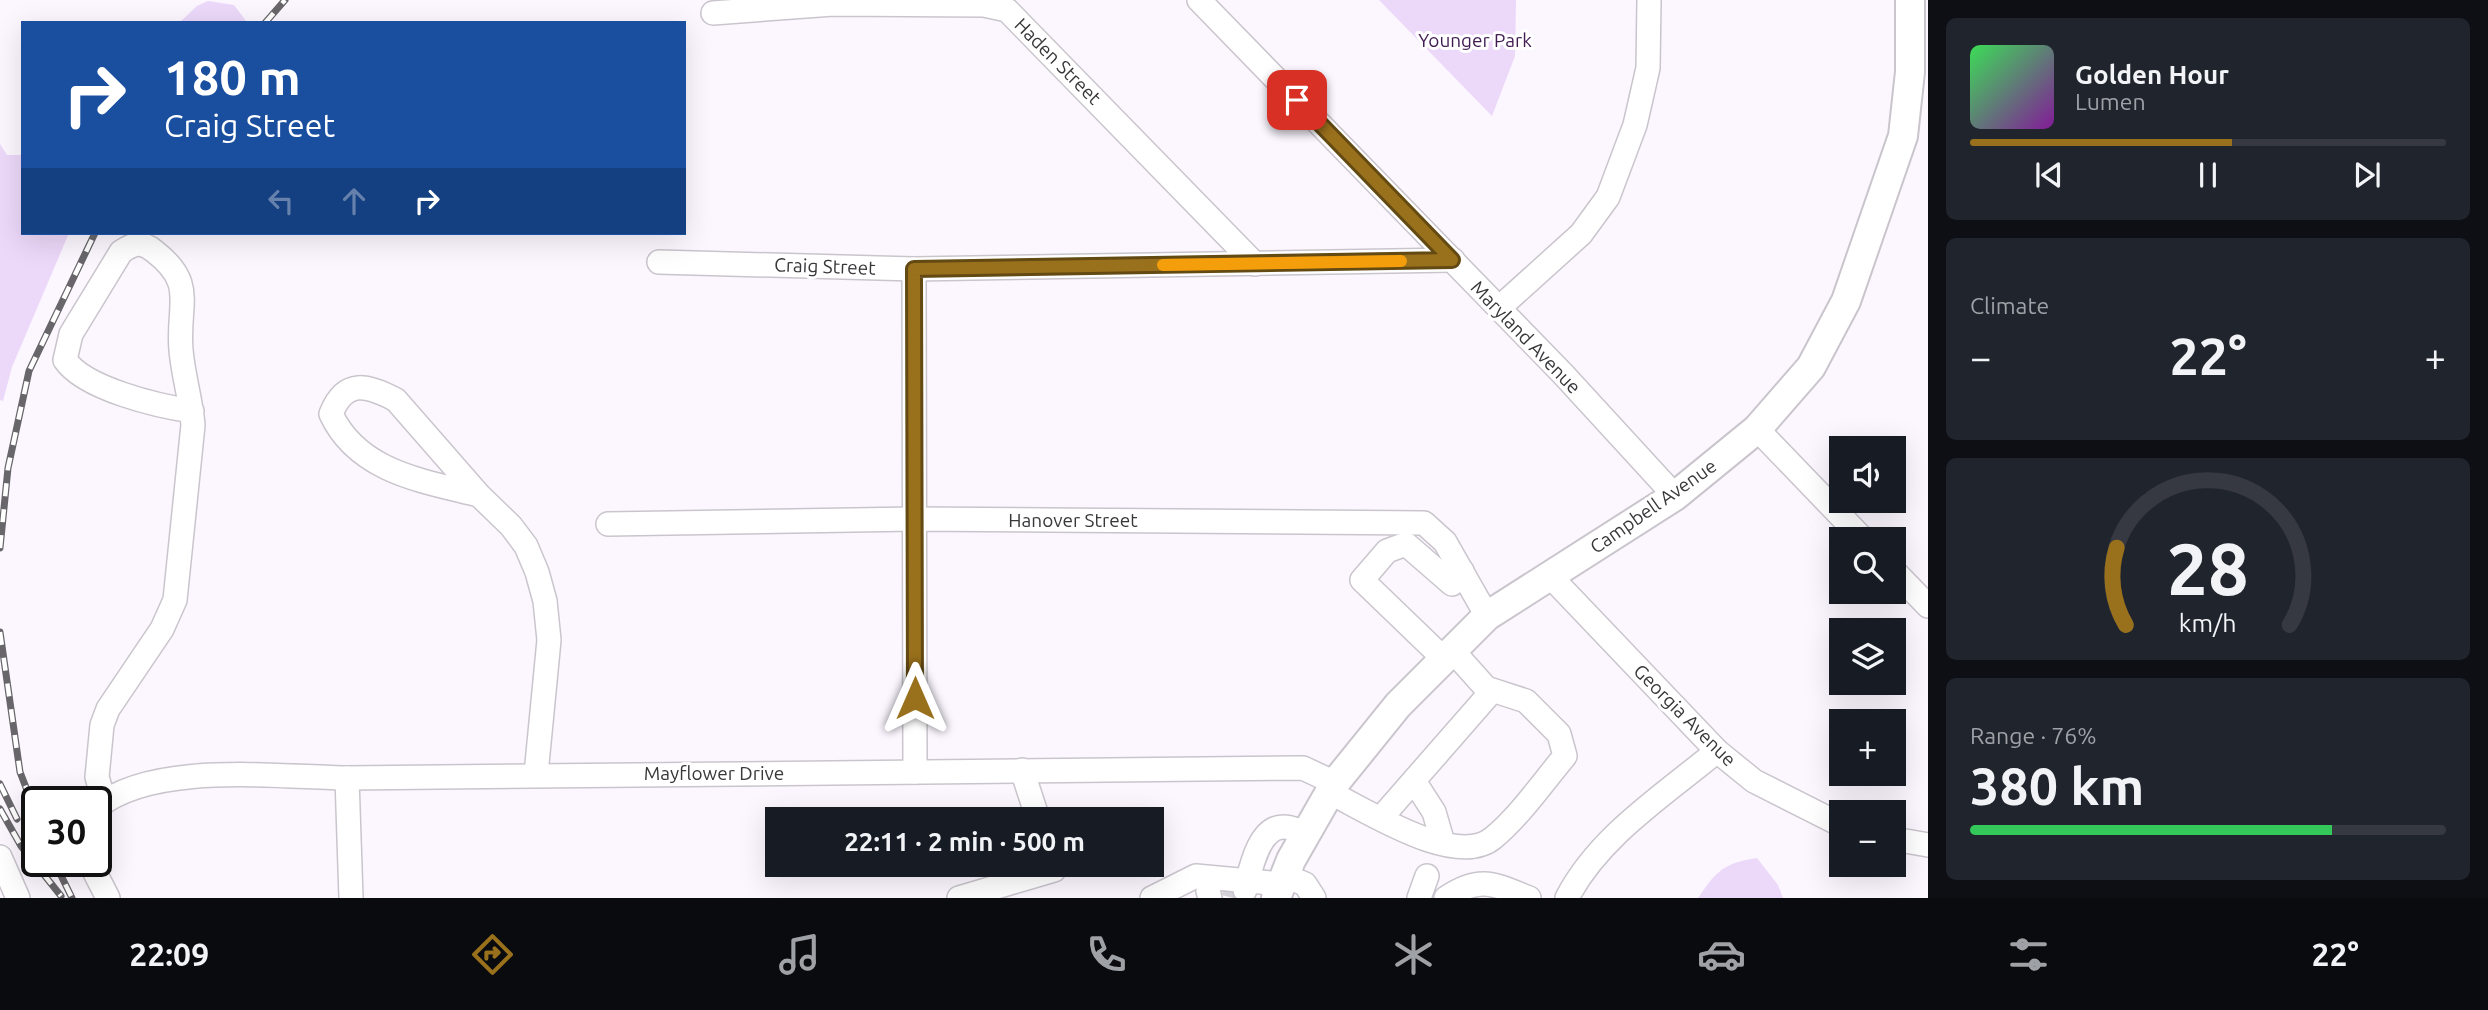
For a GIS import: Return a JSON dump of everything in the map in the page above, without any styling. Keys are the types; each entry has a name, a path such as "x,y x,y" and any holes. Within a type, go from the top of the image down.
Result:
{"main road":[{"name":"Campbell Avenue","path":"1281,886 1332,787 1398,705 1448,654 1487,616 1675,496 1757,429 1811,367 1846,302 1903,136 1910,72 1910,0"}],"street":[{"name":"Maryland Avenue","path":"1199,0 1499,308 1675,496"},
{"path":"1499,308 1581,234 1608,197 1635,125 1648,68 1649,0"},
{"name":"Haden Street","path":"713,13 833,4 984,5 1007,10 1255,264"},
{"path":"98,786 102,725 108,709 162,629 175,600 185,522 192,411 181,349 182,288 179,276 173,266 146,245 132,244 121,253 72,334 65,360 72,369 131,397 156,405 192,411"},
{"name":"Craig Street","path":"659,262 914,269 1452,260"},
{"path":"914,269 915,772"},
{"path":"479,495 395,474 356,449 338,429 331,414 337,399 352,388 361,387 375,389 396,400 526,546 545,601 549,640 536,774"},
{"path":"1757,429 1851,527"},
{"name":"Hanover Street","path":"607,524 914,519 1424,523 1445,542 1487,616"},
{"path":"1381,818 1492,691 1362,580 1387,551 1406,544 1452,584 1462,571"},
{"name":"Georgia Avenue","path":"1551,577 1717,751 1754,781 1829,819"},
{"path":"1906,583 1928,606"},
{"name":"Mayflower Drive","path":"112,798 136,785 162,779 232,776 348,778 1303,768 1381,818 1428,841 1475,849 1493,839 1565,756 1559,734 1526,701 1492,691"},
{"path":"1567,898 1579,874 1622,830 1717,751"},
{"path":"1022,770 1034,807"},
{"path":"348,778 351,898"},
{"path":"1413,781 1434,812 1443,843"},
{"path":"1241,885 1260,844 1273,829 1283,827 1306,833"},
{"path":"1906,841 1928,845"},
{"path":"0,857 18,898"},
{"path":"1152,898 1196,876 1211,888 1305,884 1314,898"},
{"path":"1419,898 1427,876"},
{"path":"97,877 108,898"},
{"path":"960,898 1030,877"},
{"path":"1446,898 1465,885 1493,883 1529,898"}],"green space":[{"name":"Younger Park","path":"1379,0 1516,0 1515,56 1492,116"},
{"path":"208,1 234,5 246,21 181,21 197,6"},
{"path":"0,144 7,155 21,155 21,235 68,235 12,367 3,401 0,400"},
{"path":"1757,858 1778,885 1783,898 1698,898 1722,870"}],"tunnel":[{"path":"1233,898 1236,887"}],"railway":[{"path":"267,21 285,0"},
{"path":"0,548 8,468 29,371 94,235"},
{"path":"0,632 20,772 25,786"},
{"path":"0,784 17,819"},
{"path":"0,809 21,846 61,896"},
{"path":"62,877 72,898"}],"slow traffic":[{"path":"1163,265 1401,261"}],"route":[{"path":"915,698 914,269 1452,260 1297,100"}]}
